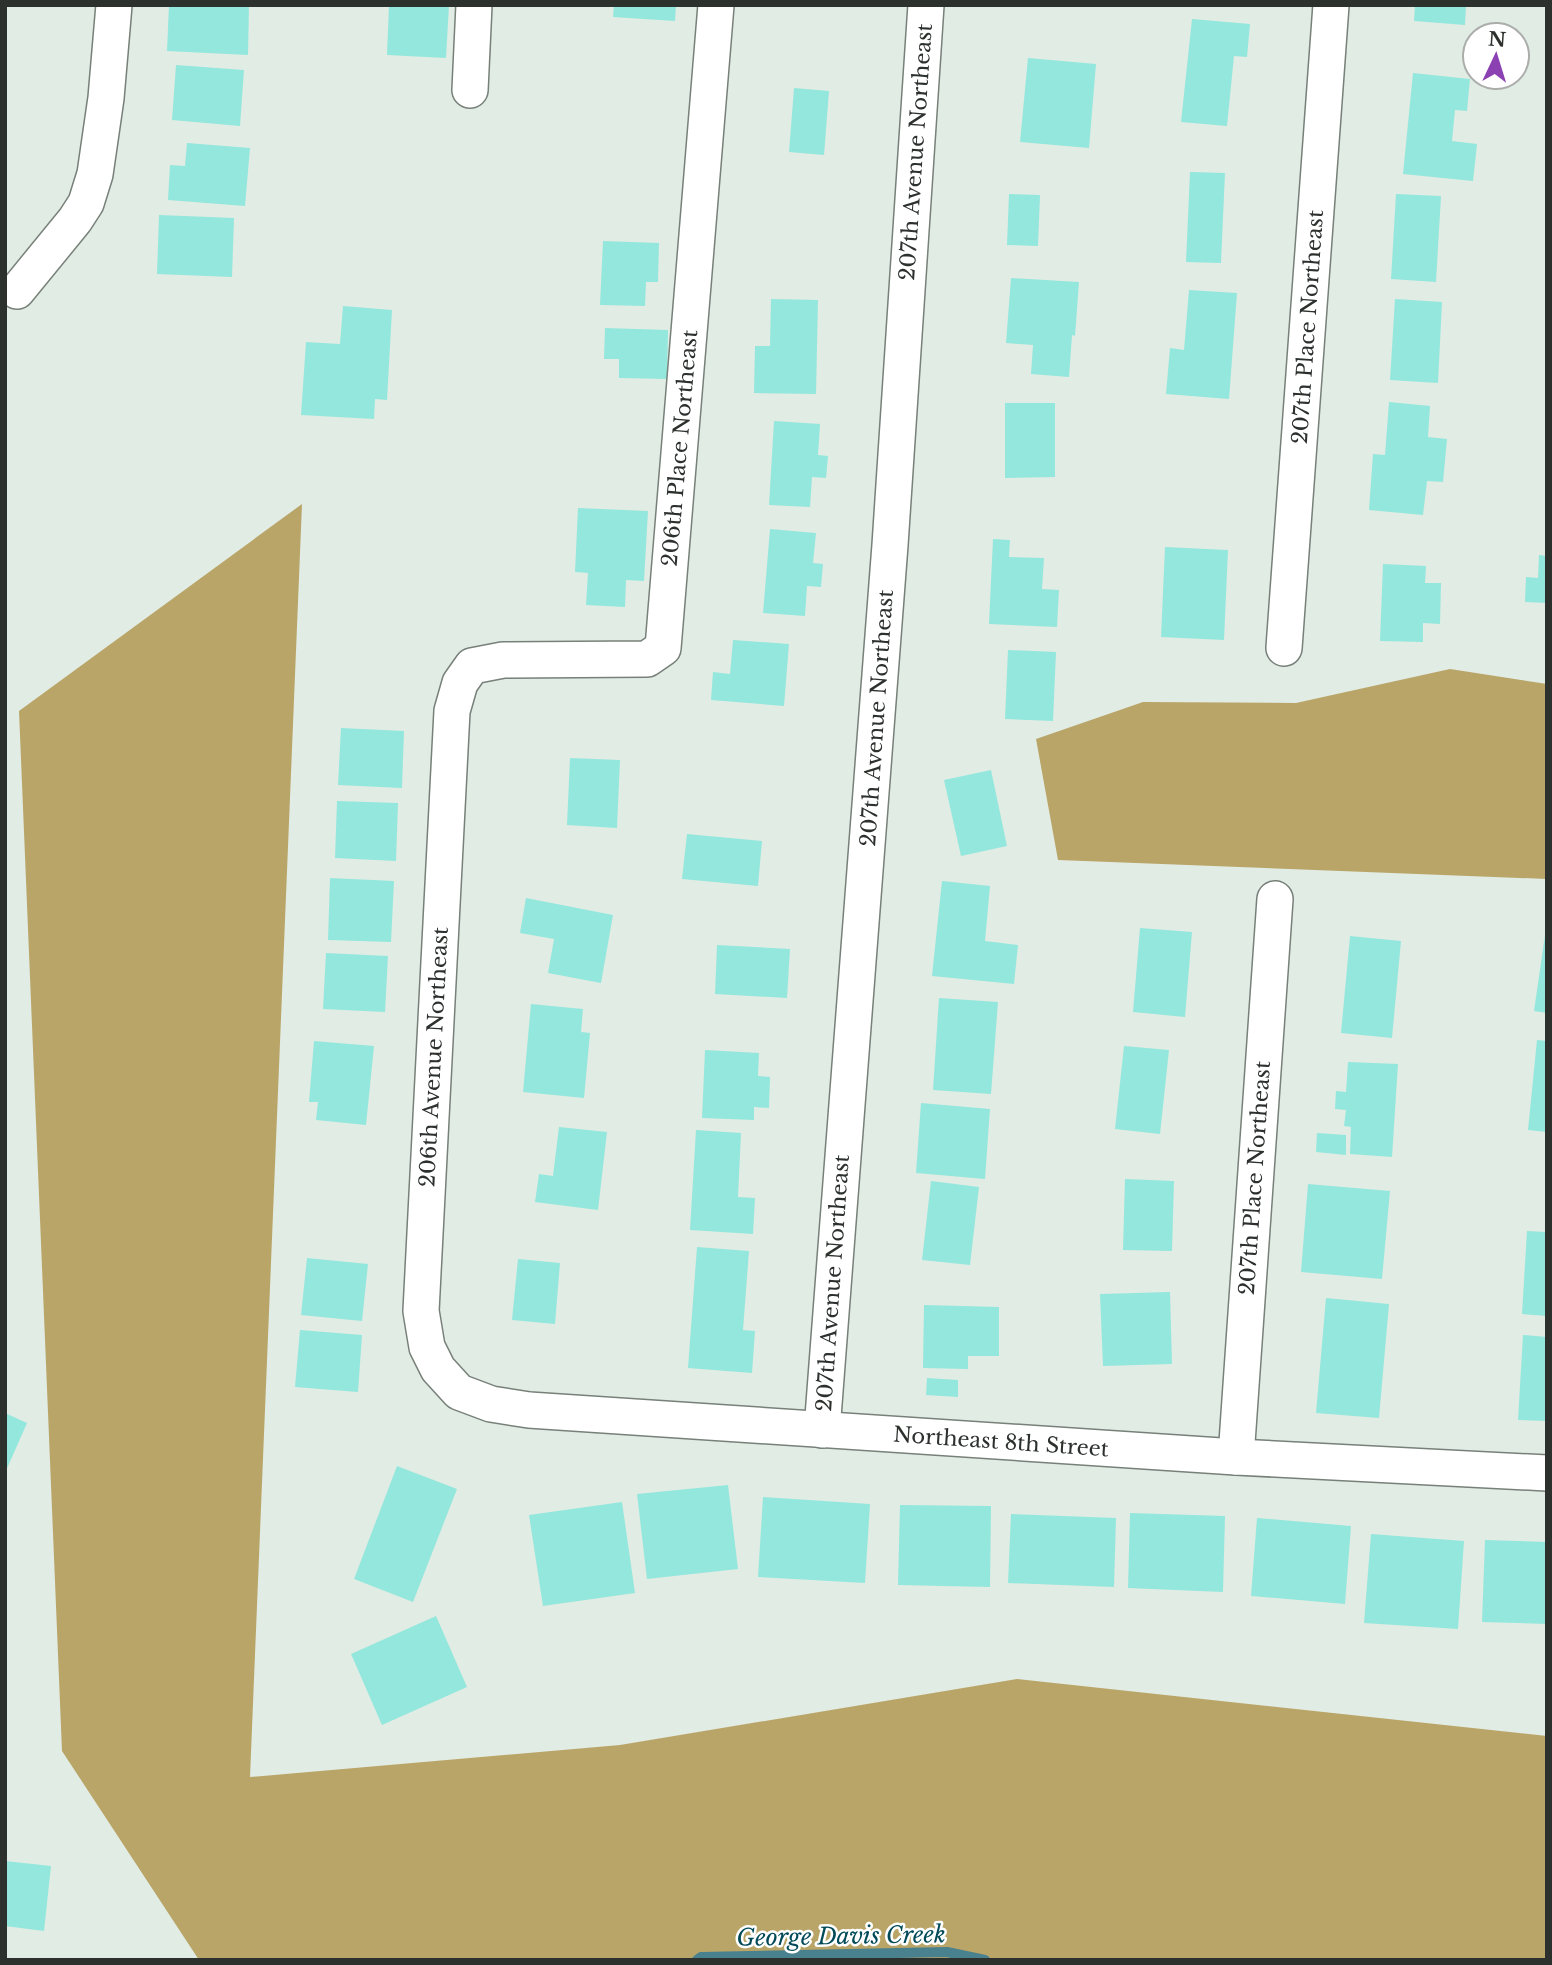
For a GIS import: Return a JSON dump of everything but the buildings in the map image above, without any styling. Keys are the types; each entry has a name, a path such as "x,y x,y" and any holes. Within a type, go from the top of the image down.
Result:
{"street":[{"path":"17,291 86,203 95,174 106,98 114,5"},
{"path":"470,90 474,5"},
{"name":"206th Place Northeast","path":"452,711 460,683 472,666 503,660 647,659 663,648 716,5"},
{"name":"207th Avenue Northeast","path":"822,1430 890,545 926,5"},
{"name":"207th Place Northeast","path":"1284,648 1331,5"},
{"name":"206th Avenue Northeast","path":"452,711 421,1311 427,1348 438,1369 459,1392"},
{"name":"207th Place Northeast","path":"1236,1457 1275,899"},
{"name":"Northeast 8th Street","path":"459,1392 491,1404 529,1410 1236,1457 1547,1473"}],"shaded area":[{"path":"302,504 250,1777 620,1745 1017,1679 1547,1736 1547,1960 199,1960 62,1751 19,711"},
{"path":"1450,669 1547,684 1547,879 1058,860 1036,739 1143,702 1296,703"}],"waterway":[{"name":"George Davis Creek","path":"697,1960 701,1957 947,1952 985,1960"}]}
